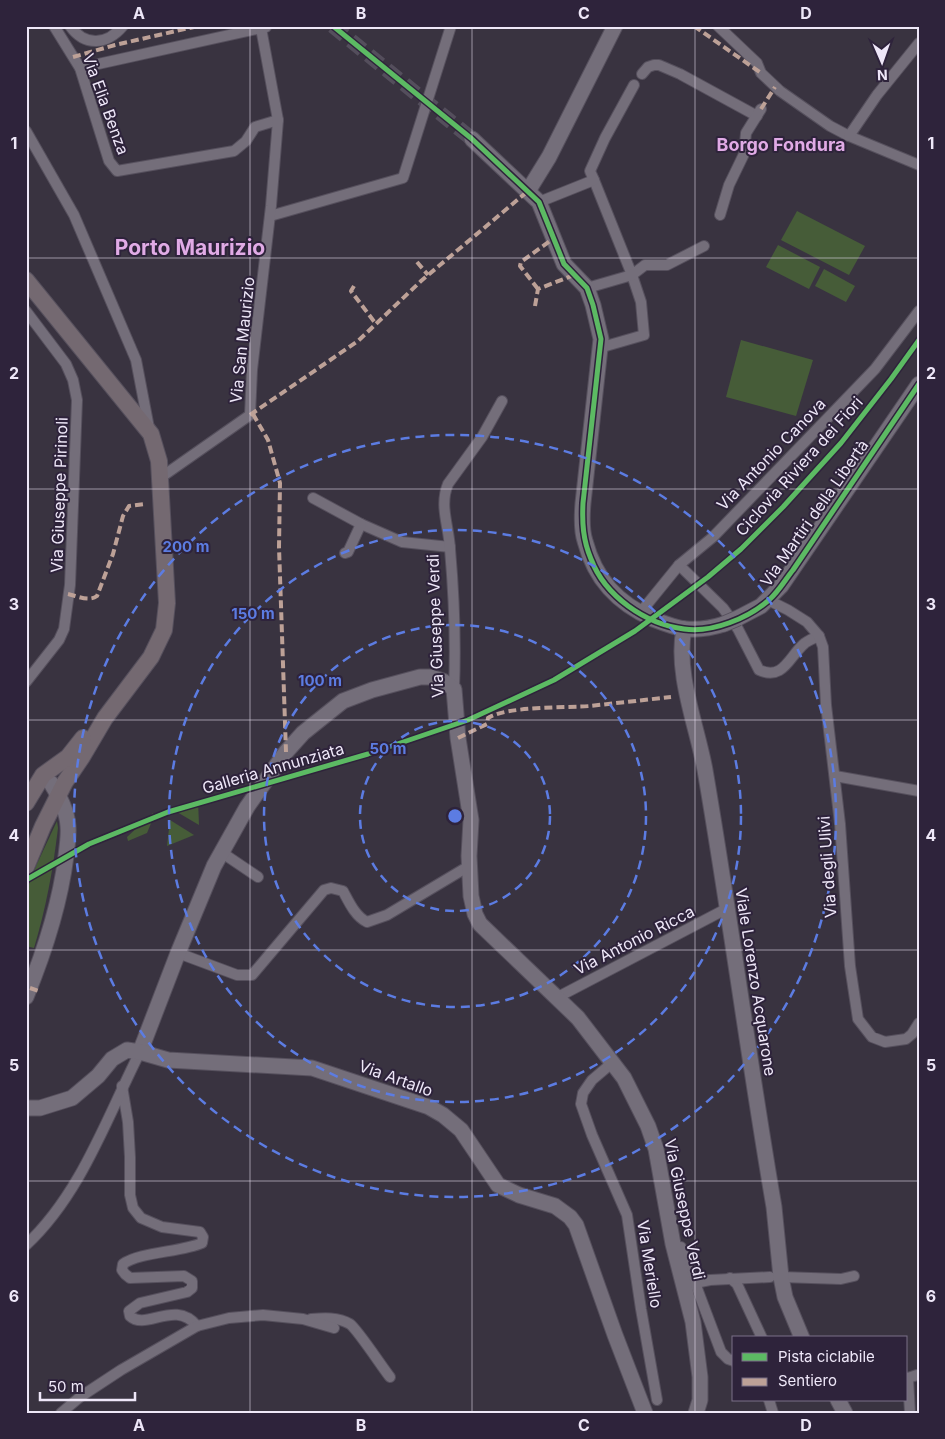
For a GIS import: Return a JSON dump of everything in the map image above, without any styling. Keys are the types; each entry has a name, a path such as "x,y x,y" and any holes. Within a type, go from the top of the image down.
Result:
{"main road":[{"path":"26,280 149,430 158,454 167,604 164,630 151,657 105,718 51,784 50,796 34,831 26,856"},
{"path":"26,867 51,784 68,757 83,739 105,718"},
{"path":"26,803 34,788 51,784"}],"street":[{"name":"Via Elia Benza","path":"54,26 80,68 109,161 114,169 234,151 246,141 255,126 278,120"},
{"path":"70,26 76,35 87,40 96,41 105,40 117,34 123,26"},
{"path":"270,216 403,178 450,26"},
{"path":"528,191 549,157 615,26"},
{"path":"718,26 757,63 761,73 780,91 830,126 849,136 919,165"},
{"path":"80,68 264,27"},
{"name":"Via San Maurizio","path":"160,478 250,415 252,370 270,216 278,120 264,27"},
{"path":"849,136 877,95 919,43"},
{"path":"642,74 648,68 659,65 759,113 746,133 744,154 729,185 720,215"},
{"path":"599,348 644,335 641,302 590,171 605,138 634,85"},
{"path":"26,131 74,215 136,360 149,430"},
{"path":"472,139 539,202 564,264 586,288 632,275 645,265 667,265 704,246"},
{"path":"539,202 594,180"},
{"name":"Via Martiri della Libertà","path":"586,288 600,331 583,503 582,522 584,539 591,560 599,575 620,601 664,624 684,629 705,629 754,611 775,594 919,384"},
{"name":"Via Giuseppe Pirinoli","path":"26,311 66,364 73,380 77,400 70,585 64,629 59,640 26,682"},
{"name":"Via Antonio Canova","path":"640,613 679,566 713,536 875,369 919,311"},
{"name":"Via Giuseppe Verdi","path":"502,401 482,437 448,484 445,493 444,510 450,547 456,643 454,688 458,738 471,820 470,866 472,904 480,924 578,1018 624,1078 648,1126 656,1149 670,1227 693,1322 700,1377 700,1400 696,1413"},
{"path":"313,498 360,524 402,542 450,547"},
{"path":"345,553 348,552 360,524"},
{"path":"679,566 723,608 738,629 759,670 766,673 774,673 780,670 804,643 819,636 808,622 768,600"},
{"name":"Viale Lorenzo Acquarone","path":"684,629 682,664 705,768 774,1207 776,1277 801,1336"},
{"name":"Via degli Ulivi","path":"819,636 823,648 826,705 835,776 850,966 858,1020 872,1037 885,1042 906,1039 912,1034 919,1023"},
{"path":"26,1245 51,1219 95,1145 140,1052 202,892 221,852 247,806 286,752 302,733 343,701 372,690 420,677 443,681 454,688"},
{"path":"26,997 34,978 52,919 64,869 69,834 68,824 63,806 51,784 60,777 68,757"},
{"path":"835,776 919,791"},
{"path":"221,852 258,877"},
{"path":"178,953 236,975 252,975 324,890 338,888 343,891 362,920 367,922 387,915 470,866"},
{"name":"Via Antonio Ricca","path":"556,998 726,909"},
{"path":"26,1108 40,1108 72,1098 98,1076 112,1059 127,1050 140,1052"},
{"name":"Via Artallo","path":"140,1052 168,1060 312,1068 429,1107 443,1115 461,1130 498,1185 519,1195 555,1206 570,1217 576,1225 645,1413"},
{"name":"Via Meriello","path":"612,1063 592,1080 583,1093 581,1104 592,1135 628,1215 641,1309 657,1400"},
{"path":"122,1086 128,1122 130,1195 133,1208 141,1218 162,1227 200,1232 203,1237 202,1243 193,1247 127,1261 123,1264 122,1270 130,1278 184,1276 192,1281 192,1288 180,1296 140,1303 129,1310 130,1316 134,1320 142,1321 168,1315 178,1315 191,1318 197,1326"},
{"path":"670,1227 677,1236 691,1279 695,1283 721,1352 732,1361"},
{"path":"695,1283 730,1278 842,1279 854,1276"},
{"path":"730,1278 737,1284 761,1336"},
{"path":"61,1413 80,1397 121,1370 197,1326 229,1318 263,1315 340,1320 351,1325 390,1377"},
{"path":"303,1319 334,1328"},
{"path":"910,1413 908,1378 916,1374 919,1376"}],"green space":[{"path":"797,211 865,246 849,275 781,240"},
{"path":"778,245 820,267 809,289 766,267"},
{"path":"824,269 855,286 846,302 815,286"},
{"path":"741,340 813,360 796,416 726,397"},
{"path":"198,800 199,825 177,812"},
{"path":"153,813 154,816 147,833 128,841 127,837"},
{"path":"170,820 194,835 167,846"},
{"path":"57,821 58,828 51,874 34,948 26,946 26,892"}],"tunnel":[{"path":"333,26 472,139"}],"marked path":[{"path":"73,57 115,45 198,26"},
{"path":"694,26 761,73"},
{"path":"761,109 775,87"},
{"path":"250,415 358,341 421,281 528,191"},
{"path":"538,289 520,266 521,262 554,238"},
{"path":"417,262 428,275"},
{"path":"535,306 538,289 574,275"},
{"path":"354,286 351,291 376,324"},
{"path":"253,414 268,440 280,483 279,547 286,752"},
{"path":"68,594 87,599 97,596 113,554 123,516 129,506 146,504"},
{"path":"458,738 487,724 488,718 508,711 590,706 671,697"},
{"path":"30,988 39,991"}],"cycle path":[{"path":"333,26 472,139 539,202 564,264 587,288 601,339 583,503 585,538 591,559 606,585 628,606 641,614 669,626 695,630 729,623 761,607 779,589 793,570 919,384"},
{"name":"Ciclovia Riviera dei Fiori","path":"26,880 89,844 168,812 368,754 468,720 554,680 635,631 708,577 741,549 783,507 841,443 919,340"}],"district":[{"name":"Borgo Fondura","path":"781,144"},
{"name":"Porto Maurizio","path":"190,247"}]}
